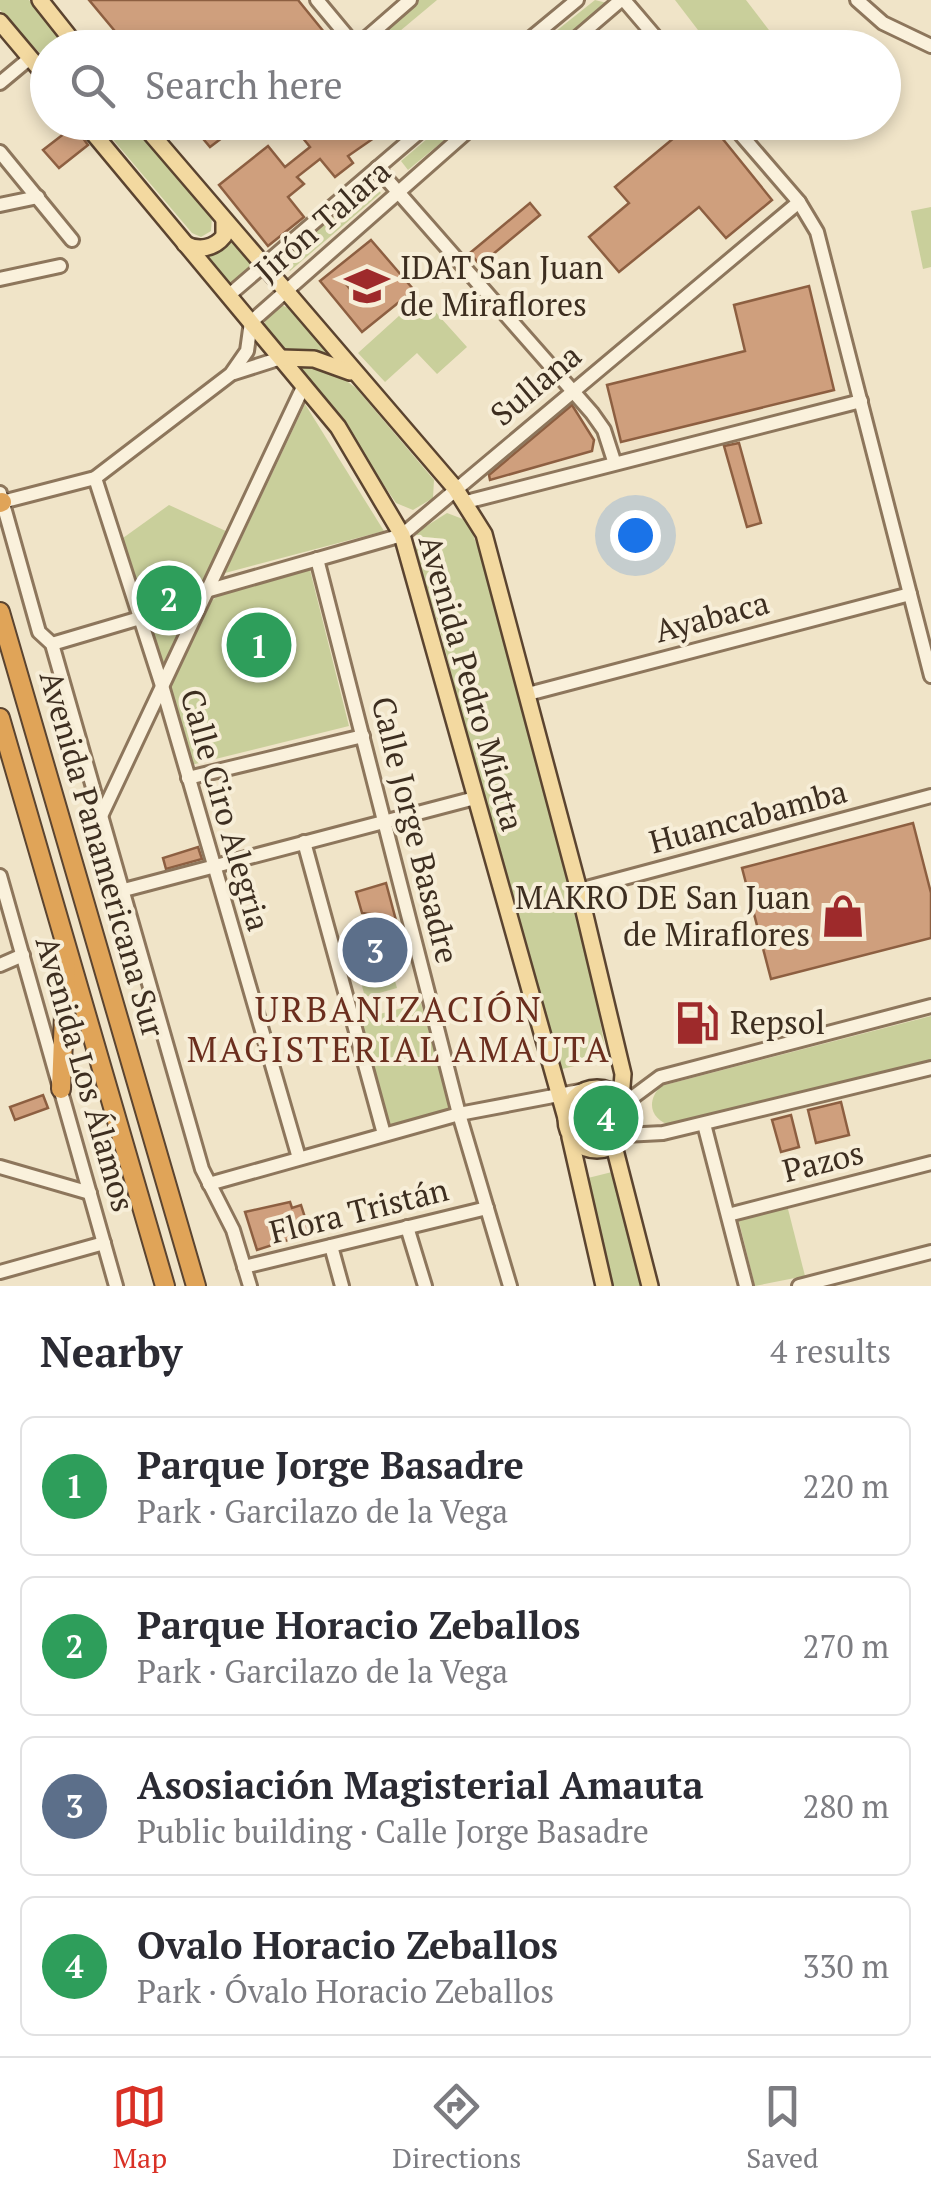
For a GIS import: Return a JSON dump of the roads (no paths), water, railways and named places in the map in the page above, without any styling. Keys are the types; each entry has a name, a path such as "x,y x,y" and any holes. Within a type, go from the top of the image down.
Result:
{"highway":[{"name":"Avenida Panamericana Sur","path":"0,612 196,1286"},
{"name":"Avenida Panamericana Sur","path":"0,718 165,1286"},
{"path":"62,1089 67,950"}],"main road":[{"path":"40,0 64,30"},
{"path":"0,22 30,58"},
{"name":"Avenida Pedro Miotta","path":"99,140 304,385 367,470 402,535 568,1125 604,1286"},
{"name":"Avenida Pedro Miotta","path":"157,140 466,502 495,564 623,1074 623,1101"},
{"path":"185,244 205,248 220,241 224,220"},
{"path":"282,358 314,358 358,376"},
{"path":"619,1140 585,1148 568,1125 572,1102 585,1090 604,1089 623,1101 629,1123 619,1140 650,1286"}],"street":[{"path":"317,0 343,30"},
{"path":"376,30 410,0"},
{"path":"540,30 577,0"},
{"path":"587,30 623,0 649,30"},
{"path":"857,0 883,23 898,30"},
{"path":"901,32 931,46"},
{"path":"0,83 30,58"},
{"name":"Jirón Talara","path":"228,296 409,140"},
{"name":"Jirón Talara","path":"251,322 457,140"},
{"path":"746,140 799,202 818,232 931,676"},
{"path":"0,152 72,240"},
{"path":"378,168 572,390 604,430 614,461"},
{"path":"0,205 38,196"},
{"name":"Sullana","path":"402,535 799,202"},
{"path":"0,279 60,266"},
{"path":"232,374 247,351 251,322"},
{"path":"250,1286 233,1230 209,1184 52,644 39,632 1,500 94,478 232,374 282,358"},
{"path":"102,814 304,385"},
{"path":"466,502 860,401"},
{"name":"Calle Ciro Alegria","path":"94,478 163,688 299,1158"},
{"path":"206,590 402,535"},
{"name":"Calle Jorge Basadre","path":"317,559 459,1114 510,1286"},
{"name":"Ayabaca","path":"528,694 910,594"},
{"path":"52,644 140,618"},
{"path":"188,778 363,736"},
{"name":"Huancabamba","path":"579,890 931,796"},
{"path":"124,890 475,798"},
{"path":"304,842 384,1134"},
{"name":"Avenida Los Álamos","path":"0,876 116,1286"},
{"path":"0,965 23,956"},
{"path":"623,1101 660,1077 931,1006"},
{"path":"619,1140 704,1124 931,1068"},
{"path":"209,1184 459,1114 585,1090"},
{"path":"704,1124 746,1286"},
{"name":"Pazos","path":"728,1215 931,1163"},
{"path":"0,1166 90,1193"},
{"name":"Flora Tristán","path":"244,1267 487,1208"},
{"path":"407,1227 424,1286"},
{"path":"0,1272 104,1243"},
{"path":"331,1246 342,1286"},
{"path":"799,1286 931,1252"}],"place":[{"name":"IDAT San Juan de Miraflores","path":"367,286"},
{"name":"Parque Horacio Zeballos","path":"169,598"},
{"name":"Parque Jorge Basadre","path":"259,645"},
{"name":"MAKRO DE San Juan de Miraflores","path":"843,916"},
{"name":"Asosiación Magisterial Amauta","path":"375,950"},
{"name":"Repsol","path":"697,1023"},
{"name":"Ovalo Horacio Zeballos","path":"606,1118"}],"district":[{"name":"URBANIZACIÓN MAGISTERIAL AMAUTA","path":"399,1030"}]}
